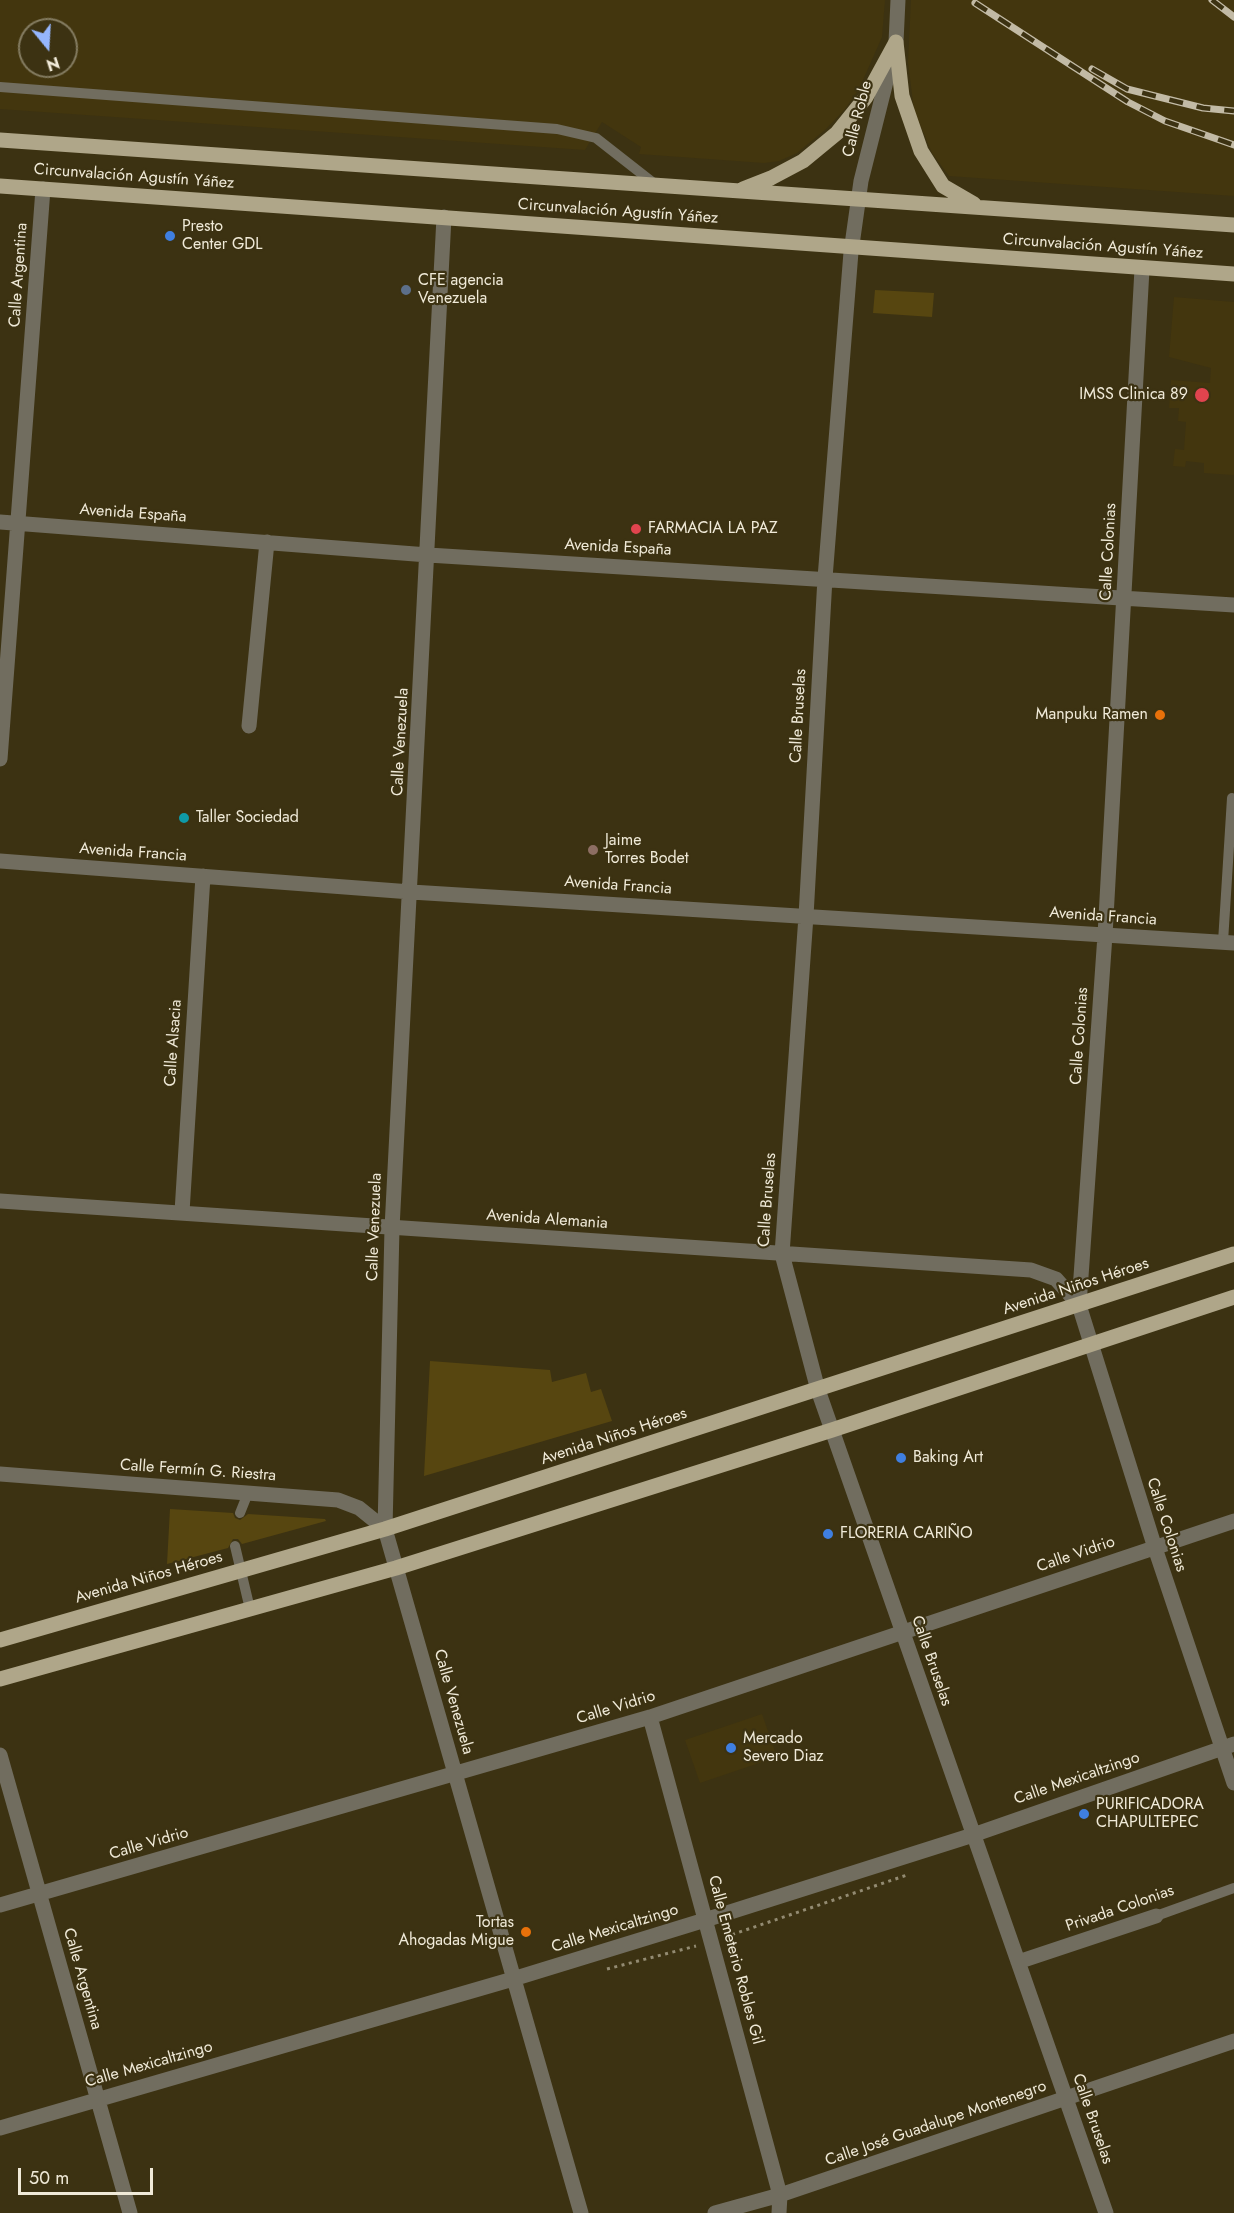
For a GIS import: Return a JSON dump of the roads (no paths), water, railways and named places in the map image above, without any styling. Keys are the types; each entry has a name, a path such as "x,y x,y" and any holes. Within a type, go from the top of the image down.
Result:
{"main road":[{"path":"738,190 771,178 803,161 837,133 866,97 896,42"},
{"path":"896,42 902,96 921,151 943,186 980,207"},
{"name":"Circunvalación Agustín Yáñez","path":"0,140 1234,225"},
{"name":"Circunvalación Agustín Yáñez","path":"0,186 1234,274"},
{"name":"Avenida Niños Héroes","path":"0,1640 385,1529 1234,1254"},
{"path":"0,1679 396,1568 832,1430 1234,1297"}],"street":[{"name":"Calle Roble","path":"851,247 858,198 896,42 898,0"},
{"name":"Calle Argentina","path":"0,759 43,189"},
{"name":"Calle Venezuela","path":"444,217 392,1228 385,1529 581,2213"},
{"name":"Calle Bruselas","path":"851,247 825,578 806,916 782,1254 818,1390 1106,2213"},
{"name":"Calle Colonias","path":"1142,269 1105,935 1079,1305 1155,1548 1228,1746 1234,1783"},
{"name":"Avenida España","path":"0,522 428,555 1124,596 1234,605"},
{"path":"249,726 267,542"},
{"name":"Avenida Francia","path":"0,861 411,891 1229,943"},
{"name":"Calle Alsacia","path":"182,1212 203,876"},
{"name":"Avenida Alemania","path":"0,1201 1032,1270 1056,1279 1079,1305"},
{"name":"Calle Fermín G. Riestra","path":"0,1474 338,1500 359,1508 385,1529"},
{"name":"Calle Vidrio","path":"0,1905 650,1717 1234,1521"},
{"name":"Calle Emeterio Robles Gil","path":"650,1717 780,2195 779,2213"},
{"name":"Calle Mexicaltzingo","path":"0,2128 513,1979 705,1920 973,1835 1228,1746"},
{"name":"Calle Argentina","path":"0,1755 130,2213"},
{"name":"Privada Colonias","path":"1018,1962 1156,1916"},
{"name":"Calle José Guadalupe Montenegro","path":"715,2213 780,2195 1234,2041"}],"lane":[{"path":"0,87 557,129 596,138 656,185"},
{"path":"1229,943 1232,798"},
{"path":"240,1513 248,1493"},
{"path":"235,1546 250,1609"},
{"name":"Privada Colonias","path":"1156,1916 1234,1888"}],"railway":[{"path":"1212,0 1234,17"},
{"path":"975,3 1128,102 1165,121 1234,145"},
{"path":"1092,69 1127,89 1203,108 1234,111"}],"place":[{"name":"Presto Center GDL","path":"170,236"},
{"name":"CFE agencia Venezuela","path":"406,290"},
{"name":"IMSS Clinica 89","path":"1202,395"},
{"name":"FARMACIA LA PAZ","path":"636,529"},
{"name":"Manpuku Ramen","path":"1160,715"},
{"name":"Taller Sociedad","path":"184,818"},
{"name":"Jaime Torres Bodet","path":"593,850"},
{"name":"Baking Art","path":"901,1458"},
{"name":"FLORERIA CARIÑO","path":"828,1534"},
{"name":"Mercado Severo Diaz","path":"731,1748"},
{"name":"PURIFICADORA CHAPULTEPEC","path":"1084,1814"},
{"name":"Tortas Ahogadas Migue","path":"526,1932"}]}
